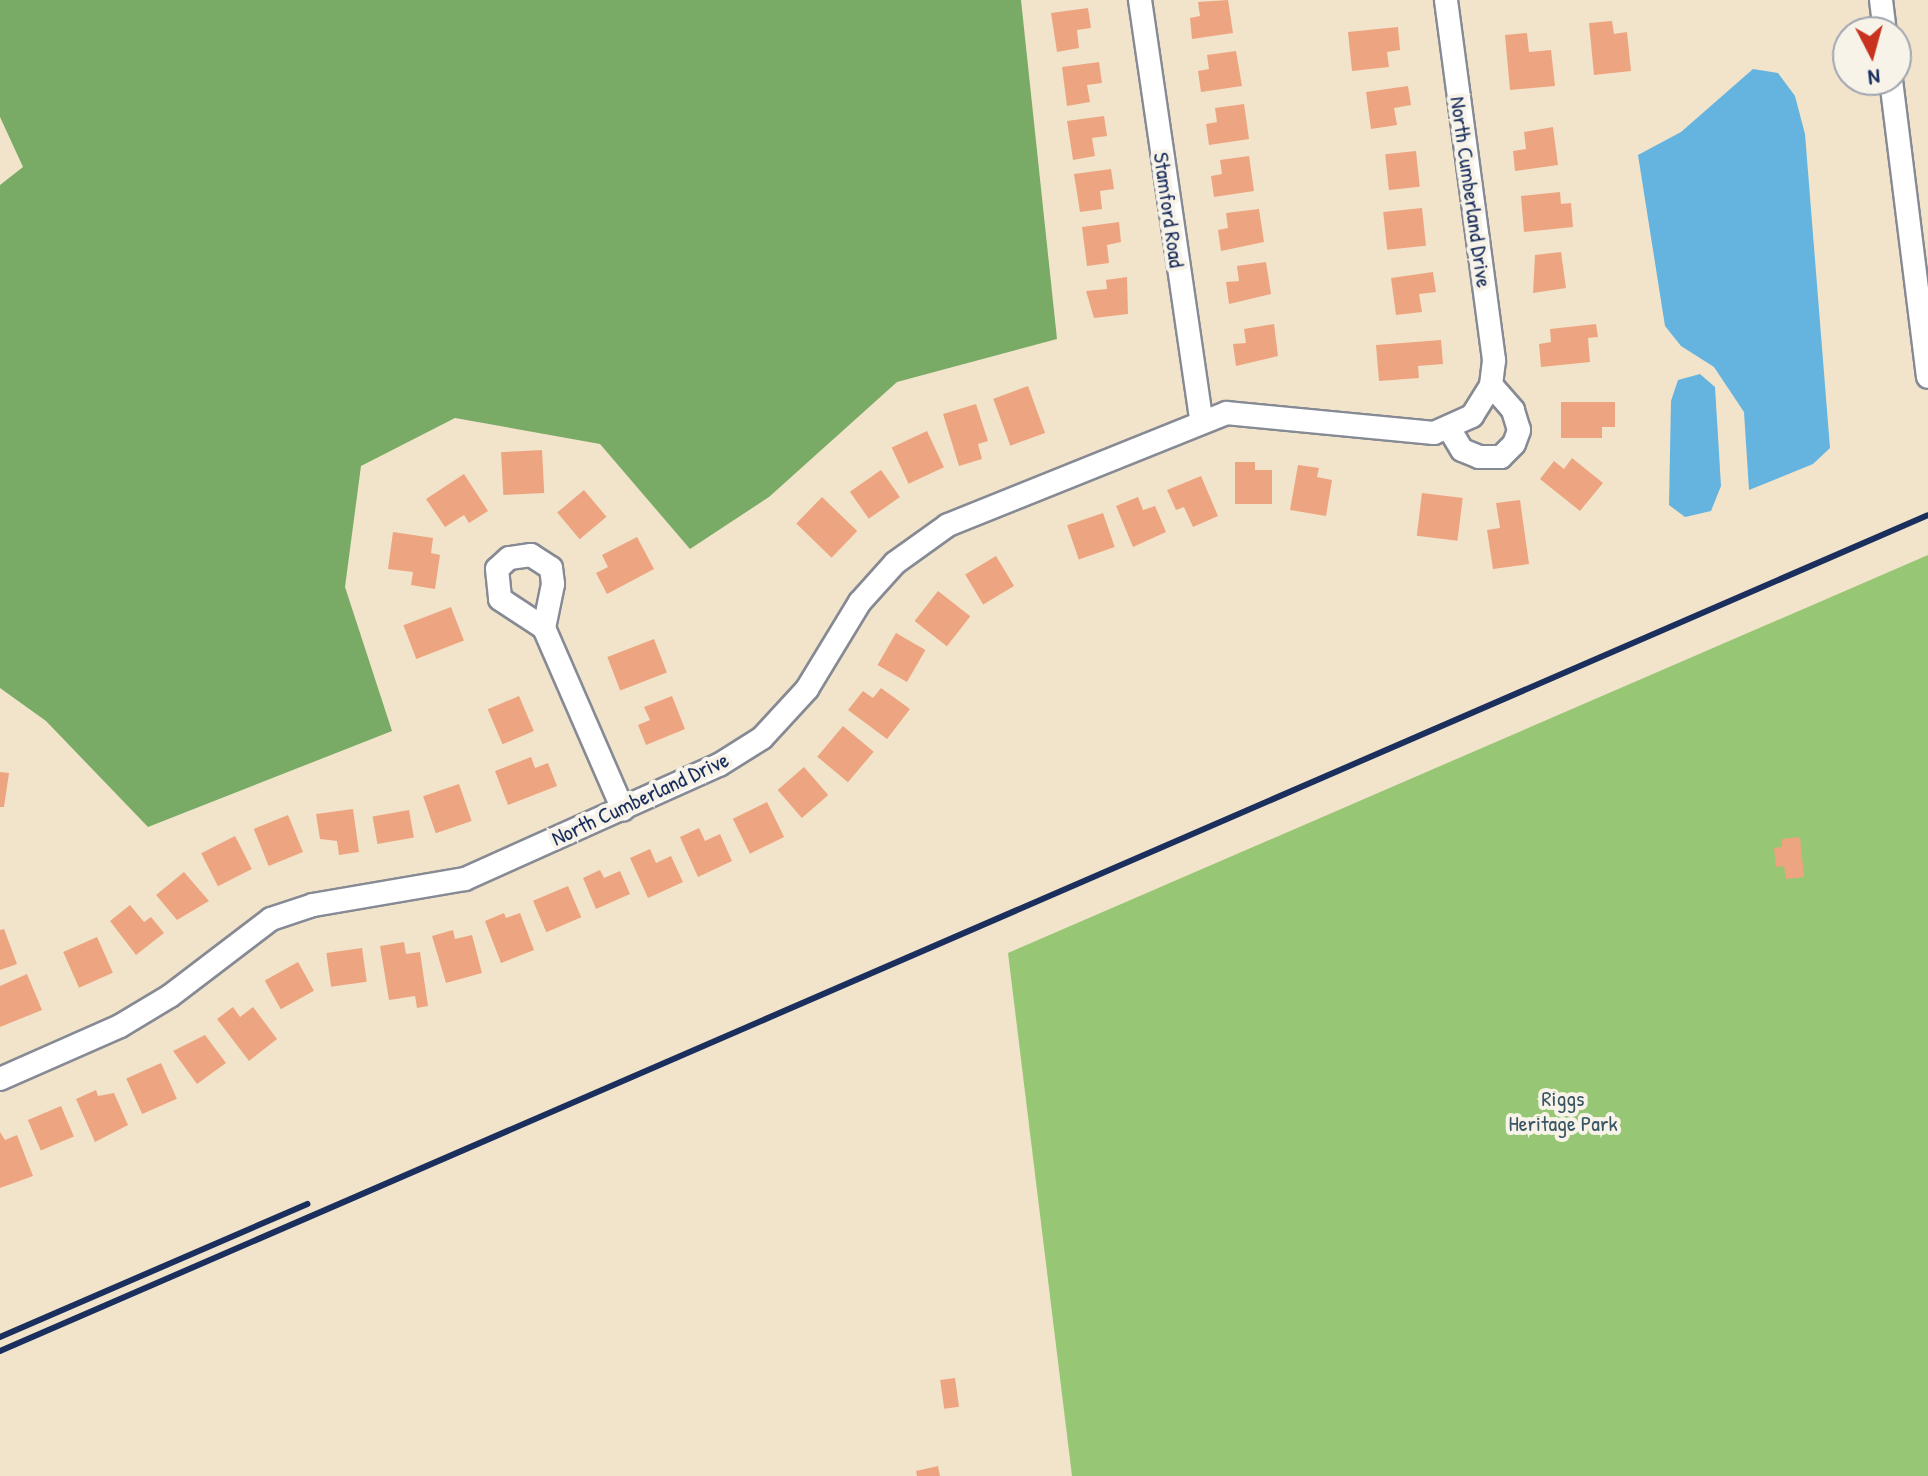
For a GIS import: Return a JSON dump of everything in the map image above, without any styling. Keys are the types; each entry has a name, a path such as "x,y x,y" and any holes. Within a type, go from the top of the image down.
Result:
{"street":[{"name":"Stamford Road","path":"1140,0 1201,419"},
{"name":"North Cumberland Drive","path":"1446,0 1494,360 1491,385"},
{"path":"1893,96 1928,377"},
{"path":"1491,385 1513,410 1519,430 1514,444 1501,457 1479,457 1462,450 1450,430 1472,416 1491,385"},
{"name":"North Cumberland Drive","path":"0,1079 120,1026 170,996 271,919 313,905 465,879 719,765 762,738 807,689 860,602 895,563 948,525 1201,419 1252,412 1395,431 1450,430"},
{"path":"544,628 623,810"}],"green space":[{"path":"0,0 1021,0 1057,339 897,382 769,497 690,549 600,444 455,418 361,466 345,587 392,731 148,827 46,721 0,688 0,185 23,167 0,117"},
{"name":"Riggs Heritage Park","path":"1928,555 1928,1476 1072,1476 1008,953"}],"water":[{"path":"1753,69 1778,73 1795,96 1805,134 1830,448 1813,464 1749,490 1744,412 1714,367 1681,346 1665,326 1638,155 1681,132"},
{"path":"1700,374 1715,387 1721,486 1711,511 1685,517 1669,505 1671,401 1678,380"}],"building":[{"path":"1228,0 1233,33 1192,39 1190,18 1200,16 1198,2"},
{"path":"1088,8 1091,28 1077,30 1079,48 1057,52 1051,13"},
{"path":"1612,21 1614,34 1627,32 1631,71 1594,75 1589,23"},
{"path":"1398,27 1400,50 1387,52 1389,67 1352,71 1348,32"},
{"path":"1527,33 1529,52 1551,50 1555,86 1510,90 1505,35"},
{"path":"1236,51 1242,86 1201,92 1198,71 1209,69 1207,55"},
{"path":"1099,62 1102,83 1087,85 1090,102 1067,106 1062,67"},
{"path":"1408,86 1411,105 1394,108 1397,125 1371,129 1366,92"},
{"path":"1244,104 1249,139 1209,145 1206,124 1217,122 1215,108"},
{"path":"1104,116 1107,136 1092,138 1095,156 1073,160 1067,121"},
{"path":"1553,127 1558,165 1515,171 1513,151 1526,149 1524,132"},
{"path":"1416,151 1420,187 1389,190 1385,154"},
{"path":"1249,156 1254,191 1214,197 1211,176 1222,174 1220,160"},
{"path":"1111,169 1114,189 1100,191 1102,209 1080,212 1074,174"},
{"path":"1560,192 1561,204 1571,203 1573,227 1524,232 1521,196"},
{"path":"1422,208 1426,246 1387,250 1383,212"},
{"path":"1259,209 1264,242 1221,251 1218,230 1228,228 1226,213"},
{"path":"1119,222 1121,242 1107,245 1109,263 1087,266 1082,227"},
{"path":"1561,252 1566,288 1533,293 1535,255"},
{"path":"1266,262 1271,294 1229,304 1226,282 1239,281 1237,266"},
{"path":"1433,272 1436,292 1419,294 1422,312 1396,315 1391,278"},
{"path":"1127,277 1128,314 1094,318 1086,291 1107,289 1106,280"},
{"path":"1274,324 1278,356 1236,366 1233,344 1246,343 1244,329"},
{"path":"1596,324 1598,337 1588,338 1590,362 1541,367 1539,344 1551,342 1550,329"},
{"path":"1441,340 1443,364 1418,366 1419,378 1379,381 1376,345"},
{"path":"1028,386 1045,433 1010,446 993,399"},
{"path":"1561,402 1615,402 1615,427 1602,427 1602,438 1561,438"},
{"path":"976,404 988,441 978,444 982,459 959,466 943,414"},
{"path":"927,431 944,467 909,484 892,447"},
{"path":"542,450 544,493 503,495 501,452"},
{"path":"1572,458 1603,483 1580,511 1540,479 1554,461 1564,469"},
{"path":"1235,462 1255,462 1255,470 1272,470 1272,504 1235,504"},
{"path":"1298,465 1319,468 1317,477 1332,480 1326,516 1290,510"},
{"path":"881,470 900,497 869,519 850,492"},
{"path":"464,474 488,511 469,523 464,515 445,527 426,499"},
{"path":"1201,476 1218,516 1193,527 1184,507 1176,510 1167,490"},
{"path":"584,490 606,517 580,539 557,512"},
{"path":"1422,493 1463,498 1457,541 1417,536"},
{"path":"822,497 857,531 832,558 796,524"},
{"path":"1138,497 1143,510 1155,506 1166,532 1133,547 1116,506"},
{"path":"1520,500 1529,564 1493,569 1487,530 1500,528 1496,503"},
{"path":"1103,513 1115,547 1079,559 1067,525"},
{"path":"393,532 433,538 431,553 440,555 435,589 411,585 413,572 388,569"},
{"path":"637,537 654,569 607,594 596,573 608,567 602,555"},
{"path":"996,556 1014,586 983,605 965,575"},
{"path":"938,591 970,616 947,646 915,621"},
{"path":"451,607 464,641 416,659 403,625"},
{"path":"896,633 925,650 907,682 878,665"},
{"path":"654,639 667,673 620,691 607,657"},
{"path":"881,688 910,709 887,739 848,710 863,691 873,698"},
{"path":"519,696 534,731 503,744 488,709"},
{"path":"672,696 685,729 646,745 638,725 650,720 644,707"},
{"path":"843,726 874,752 848,782 817,757"},
{"path":"531,757 535,768 548,763 557,786 508,805 495,771"},
{"path":"804,767 828,795 802,818 778,790"},
{"path":"0,772 9,773 4,807 0,807"},
{"path":"459,784 472,821 436,833 423,796"},
{"path":"767,802 784,837 750,854 733,819"},
{"path":"353,809 359,852 339,855 337,841 320,839 316,814"},
{"path":"409,810 414,838 377,844 373,816"},
{"path":"288,815 303,852 269,866 254,829"},
{"path":"699,828 705,841 720,834 732,861 698,877 680,837"},
{"path":"235,836 252,869 218,886 201,853"},
{"path":"1800,837 1804,877 1786,879 1784,866 1776,867 1774,848 1782,847 1782,839"},
{"path":"650,849 656,863 671,856 683,882 648,898 630,858"},
{"path":"600,870 604,878 620,871 630,894 596,909 583,878"},
{"path":"184,872 209,901 177,920 156,895"},
{"path":"568,886 581,917 546,932 533,901"},
{"path":"130,905 144,922 151,917 164,933 136,955 110,921"},
{"path":"504,913 506,918 520,913 534,950 501,963 485,921"},
{"path":"4,929 17,964 0,970 0,930"},
{"path":"453,930 455,939 472,935 482,973 446,983 432,936"},
{"path":"97,937 113,973 79,988 63,952"},
{"path":"404,942 406,954 420,952 428,1006 417,1008 415,996 389,1000 380,946"},
{"path":"362,948 367,982 331,987 326,953"},
{"path":"298,962 314,991 281,1009 265,980"},
{"path":"27,974 42,1010 0,1027 0,986"},
{"path":"233,1007 240,1017 253,1007 277,1039 249,1061 217,1019"},
{"path":"205,1035 226,1063 197,1084 173,1051"},
{"path":"161,1063 177,1099 142,1114 126,1078"},
{"path":"96,1090 98,1096 114,1093 128,1125 95,1142 76,1099"},
{"path":"61,1106 74,1136 41,1150 28,1120"},
{"path":"0,1132 5,1140 17,1135 33,1176 0,1188"},
{"path":"955,1378 959,1407 944,1409 940,1380"},
{"path":"938,1466 940,1476 917,1476 916,1471"}],"railway":[{"path":"0,1351 1928,515"},
{"path":"0,1337 308,1204"}]}
